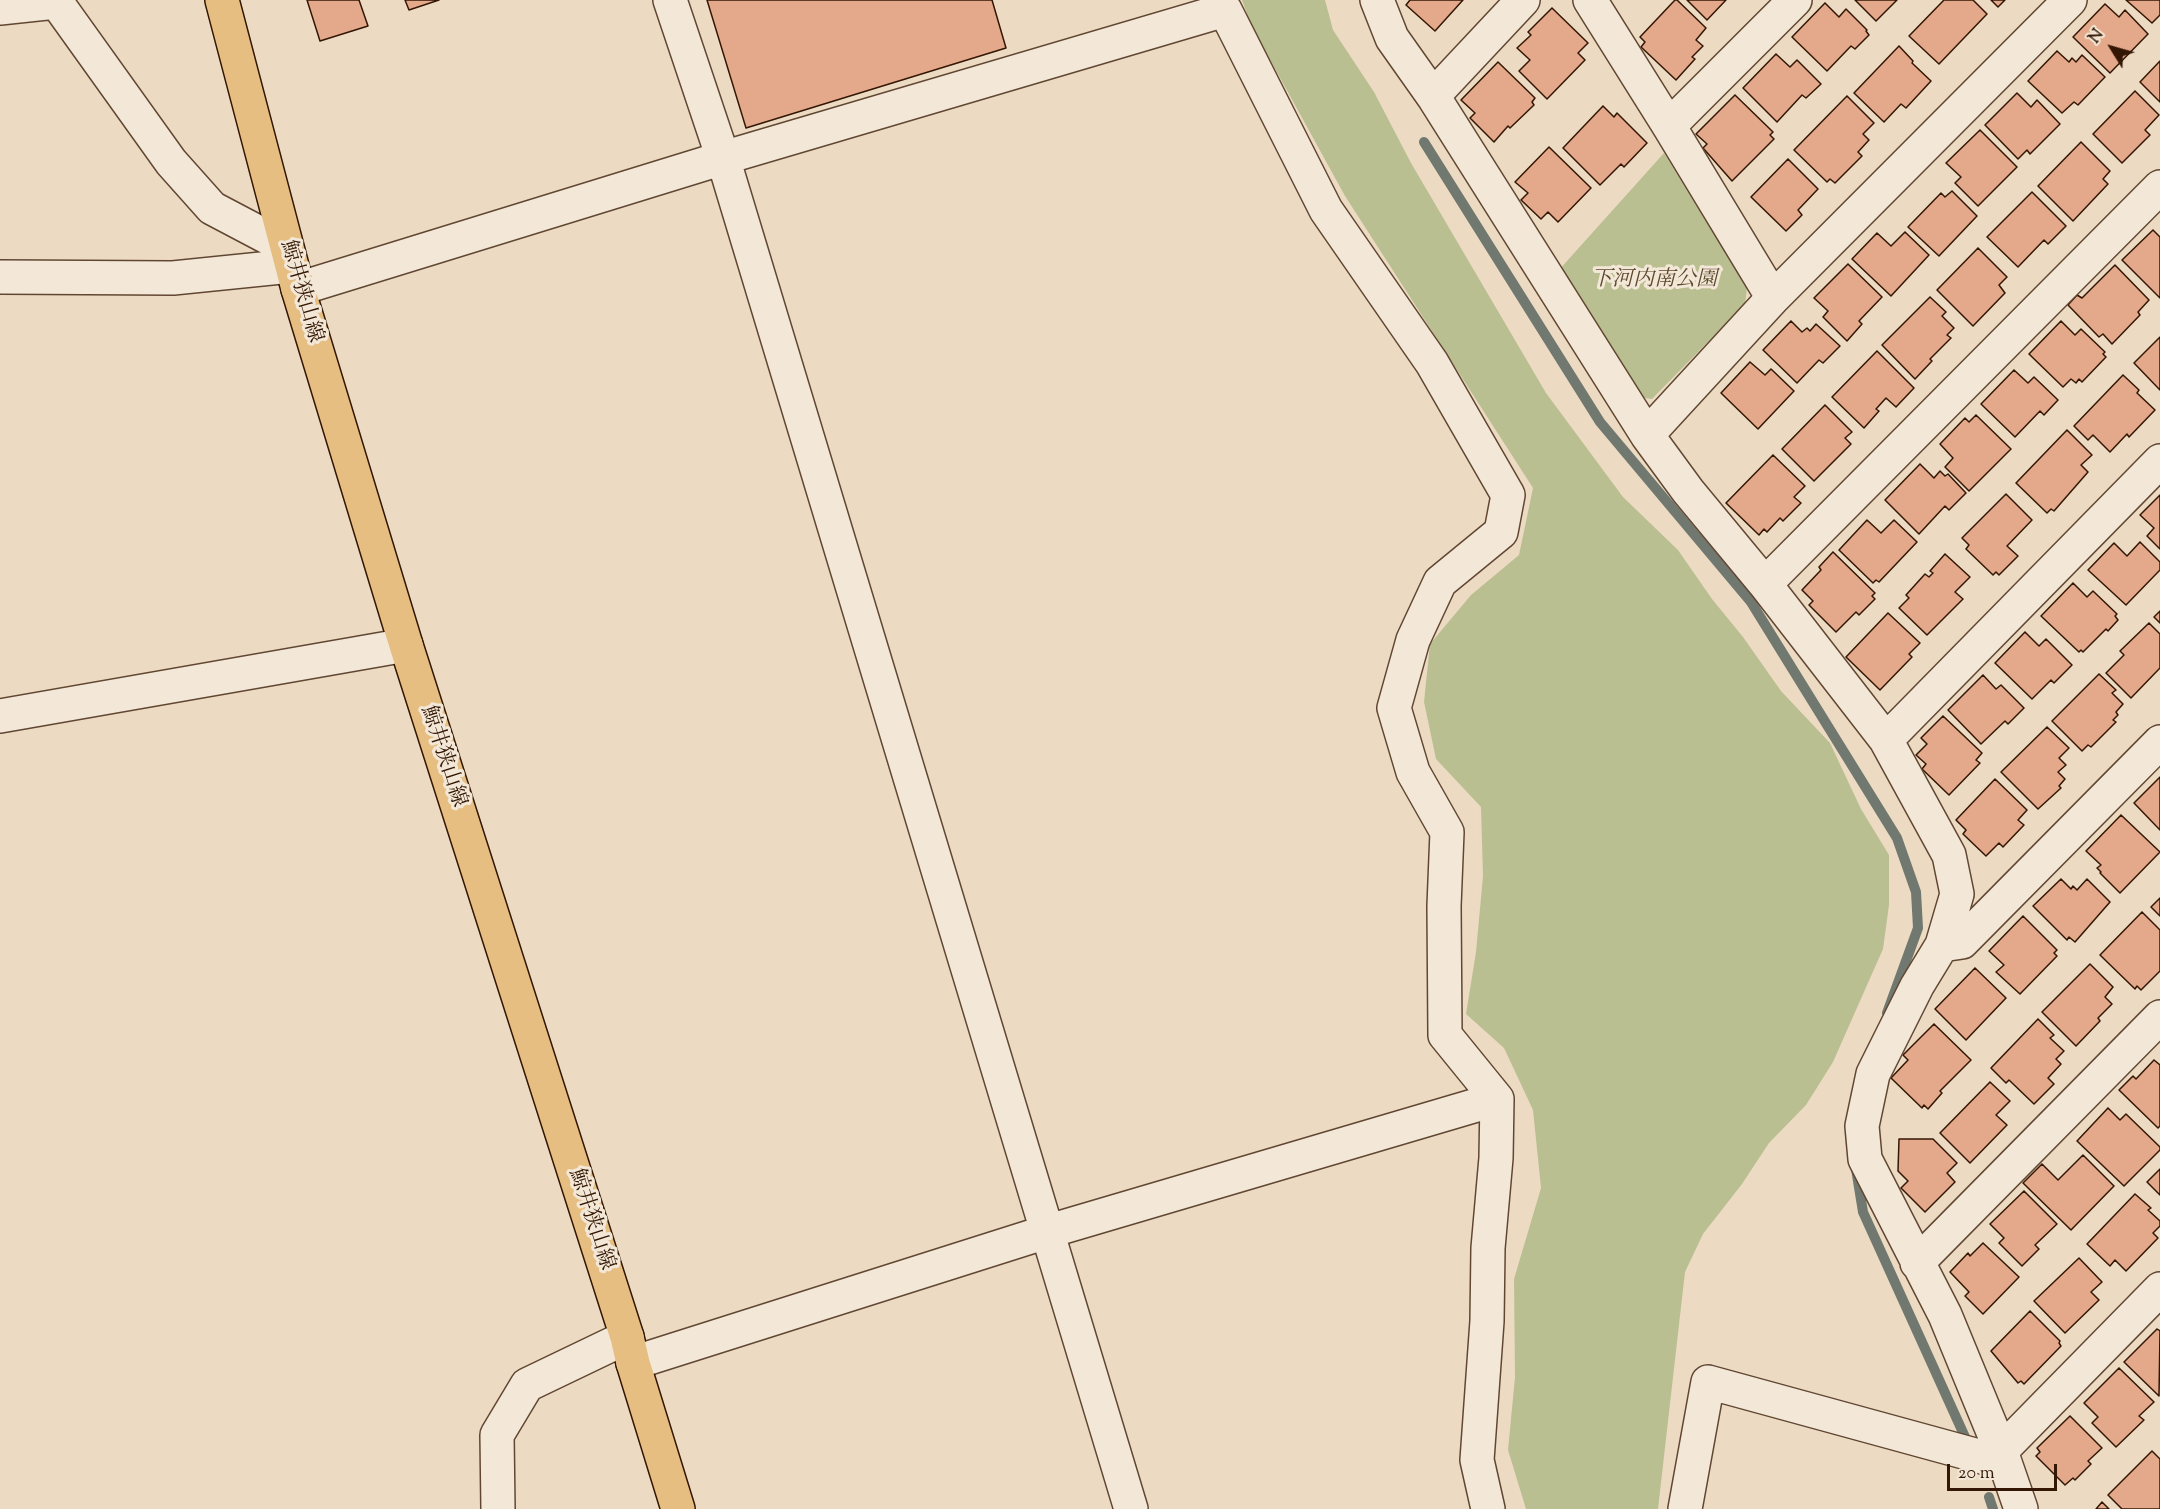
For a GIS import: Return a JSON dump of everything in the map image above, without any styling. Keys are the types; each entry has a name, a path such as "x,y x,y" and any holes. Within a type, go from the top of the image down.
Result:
{"main road":[{"name":"鯨井狭山線","path":"222,0 292,268 406,645 630,1350 678,1509"}],"street":[{"path":"670,0 723,158 1131,1509"},
{"path":"1377,0 1392,38 1433,96 1647,435 1688,491 1765,584 1886,740 1949,855 1957,894 1942,945 1917,986 1873,1074 1862,1126 1865,1159 1945,1315 2021,1509"},
{"path":"1433,96 1523,0"},
{"path":"1590,0 1773,298"},
{"path":"1669,126 1795,0"},
{"path":"1647,435 1773,298 2070,0"},
{"path":"0,8 56,1 171,162 212,208 292,268"},
{"path":"0,277 173,278 292,268 723,158 1225,10 1326,210 1432,363 1508,495 1501,532 1440,582 1413,640 1394,708 1413,772 1447,832 1444,906 1445,1035 1497,1099 1496,1158 1488,1248 1487,1321 1477,1460 1488,1509"},
{"path":"1765,584 2160,187"},
{"path":"1886,740 2160,461"},
{"path":"0,716 406,645"},
{"path":"1942,945 1962,942 2160,742"},
{"path":"1917,1263 2160,1017"},
{"path":"498,1509 497,1435 527,1385 630,1350 1046,1232 1497,1099"},
{"path":"2002,1457 2160,1289"},
{"path":"1685,1509 1708,1382 2002,1457"}],"green space":[{"path":"1242,0 1325,0 1333,30 1374,92 1411,163 1546,393 1623,497 1678,550 1781,691 1830,743 1861,809 1889,855 1889,905 1883,949 1833,1062 1806,1105 1769,1143 1742,1184 1703,1234 1685,1272 1658,1509 1526,1509 1508,1450 1515,1377 1514,1279 1541,1188 1533,1110 1504,1048 1466,1014 1476,952 1483,876 1481,807 1436,759 1424,702 1430,644 1471,595 1519,555 1533,488 1345,196 1251,25"},
{"name":"下河内南公園","path":"1664,153 1747,288 1745,304 1652,399 1637,397 1558,271"}],"building":[{"path":"307,0 359,0 368,26 320,41"},
{"path":"405,0 439,0 409,10"},
{"path":"707,0 992,0 1006,48 746,128"},
{"path":"1410,0 1463,0 1435,31 1406,5"},
{"path":"1675,0 1706,28 1696,40 1703,46 1692,57 1695,59 1676,80 1641,47 1645,42 1640,37"},
{"path":"1687,0 1726,0 1707,20"},
{"path":"1855,0 1897,0 1876,21"},
{"path":"1944,0 1973,0 1987,14 1939,64 1909,36"},
{"path":"1991,0 2005,0 1998,7"},
{"path":"2126,0 2160,0 2160,15 2152,23"},
{"path":"1825,3 1839,17 1846,9 1867,30 1869,35 1855,49 1851,46 1827,71 1792,37"},
{"path":"2105,4 2119,17 2125,10 2148,34 2110,73 2073,37"},
{"path":"1552,8 1588,43 1578,53 1585,60 1547,99 1519,71 1530,60 1517,48 1531,35 1528,32"},
{"path":"1899,46 1913,61 1912,63 1931,81 1906,108 1901,104 1884,122 1854,93"},
{"path":"2057,51 2069,62 2072,58 2076,62 2082,55 2105,77 2078,105 2074,102 2062,113 2028,81"},
{"path":"1776,54 1790,67 1797,60 1821,84 1806,98 1802,95 1777,122 1743,88"},
{"path":"2160,61 2160,102 2140,82"},
{"path":"1498,62 1535,98 1532,102 1534,105 1510,128 1508,126 1494,142 1470,118 1475,113 1461,100"},
{"path":"2135,91 2159,115 2145,130 2150,135 2122,163 2093,134"},
{"path":"2017,93 2031,107 2037,100 2060,124 2030,154 2027,150 2018,159 1985,125"},
{"path":"1735,95 1773,132 1770,135 1774,139 1732,181 1703,148 1707,144 1696,134"},
{"path":"1847,96 1874,123 1863,134 1869,140 1858,152 1862,156 1835,183 1830,179 1827,182 1794,150"},
{"path":"1603,106 1614,117 1617,113 1647,143 1624,167 1621,164 1600,185 1563,148"},
{"path":"1980,130 2017,167 1978,206 1955,183 1961,177 1946,163"},
{"path":"2081,142 2110,171 2103,179 2108,184 2073,221 2038,186"},
{"path":"1549,147 1591,188 1558,222 1548,212 1541,219 1521,200 1528,193 1515,182"},
{"path":"1788,159 1818,189 1798,210 1802,215 1786,231 1751,197"},
{"path":"1952,191 1977,216 1939,256 1908,227 1941,193 1945,197"},
{"path":"2032,192 2066,226 2048,244 2044,240 2018,267 1987,237"},
{"path":"2153,230 2160,237 2160,298 2122,260"},
{"path":"1905,232 1929,255 1891,296 1852,259 1877,233 1891,246"},
{"path":"1978,248 2007,277 1999,285 2005,293 1973,326 1937,290"},
{"path":"1848,264 1882,297 1859,321 1862,324 1847,341 1823,317 1828,311 1814,298"},
{"path":"2115,265 2149,300 2138,312 2140,315 2112,344 2103,334 2099,337 2068,305 2077,295 2082,298"},
{"path":"1930,297 1946,312 1942,316 1954,328 1947,335 1951,338 1930,359 1932,361 1915,379 1882,345"},
{"path":"1791,321 1802,332 1807,328 1810,331 1816,324 1840,346 1823,363 1819,360 1797,383 1763,350"},
{"path":"2061,321 2075,335 2081,329 2105,352 2103,354 2106,357 2082,382 2079,379 2076,383 2071,379 2063,387 2029,354"},
{"path":"2160,337 2160,390 2134,363"},
{"path":"1877,351 1914,388 1896,407 1886,398 1876,409 1879,411 1864,428 1832,397"},
{"path":"1750,362 1765,375 1771,369 1794,391 1758,429 1721,393"},
{"path":"2014,370 2028,383 2034,377 2058,400 2044,415 2040,411 2015,437 1981,404"},
{"path":"2123,375 2139,390 2137,393 2155,410 2129,437 2127,434 2110,452 2093,435 2088,440 2074,426"},
{"path":"1825,405 1852,432 1845,438 1851,444 1814,481 1782,449"},
{"path":"1976,415 2011,449 1969,491 1945,467 1953,458 1940,444 1965,418 1969,422"},
{"path":"2067,430 2092,455 2081,465 2088,472 2054,511 2051,509 2047,513 2016,483"},
{"path":"1773,455 1805,486 1794,497 1801,503 1783,521 1780,518 1767,532 1764,529 1759,535 1726,503"},
{"path":"1920,464 1934,478 1940,471 1945,476 1948,474 1966,493 1949,510 1945,506 1919,534 1885,500"},
{"path":"2006,494 2032,520 2007,546 2018,556 1999,575 1996,572 1993,575 1966,549 1969,545 1962,538"},
{"path":"2160,495 2160,549 2147,536 2154,528 2140,515"},
{"path":"1867,520 1881,533 1894,520 1917,542 1879,582 1876,580 1873,583 1839,550"},
{"path":"2140,542 2160,562 2160,570 2126,605 2088,570 2114,543 2127,556"},
{"path":"1833,552 1875,593 1872,596 1875,599 1859,615 1856,612 1836,632 1809,605 1813,601 1802,590 1821,570 1819,567"},
{"path":"1945,554 1970,577 1955,592 1963,599 1927,635 1899,608 1909,598 1906,595 1925,574 1929,577 1933,573 1930,571"},
{"path":"2073,583 2087,597 2093,591 2117,614 2115,616 2118,620 2083,652 2081,650 2079,652 2041,616"},
{"path":"2160,611 2160,623 2154,617"},
{"path":"1888,613 1920,643 1909,654 1912,657 1880,690 1846,657"},
{"path":"2149,623 2160,634 2160,668 2131,698 2106,673 2124,655 2120,651"},
{"path":"2025,632 2039,646 2046,639 2072,665 2054,683 2051,680 2032,699 1995,663"},
{"path":"2099,674 2116,690 2112,693 2123,704 2116,712 2118,715 2113,720 2116,722 2091,747 2088,745 2082,751 2052,721"},
{"path":"1983,675 1996,689 2001,685 2024,708 2008,724 2005,721 1981,744 1948,710"},
{"path":"1943,716 1982,753 1976,760 1980,763 1949,795 1922,769 1926,764 1916,755 1927,744 1921,738"},
{"path":"2047,727 2069,748 2059,758 2066,765 2058,772 2065,779 2059,786 2061,788 2038,809 2001,772"},
{"path":"2160,777 2160,830 2134,803"},
{"path":"1995,779 2027,810 2018,820 2024,825 2003,847 1999,843 1986,856 1963,834 1966,830 1956,820"},
{"path":"2121,815 2160,852 2120,893 2100,873 2097,868 2101,865 2086,851"},
{"path":"2061,879 2071,889 2073,886 2077,890 2087,879 2110,902 2075,942 2069,937 2067,940 2033,906"},
{"path":"2160,898 2160,916 2151,907"},
{"path":"2142,912 2160,930 2160,971 2141,990 2137,986 2135,989 2100,955"},
{"path":"2023,916 2057,950 2054,953 2057,956 2020,994 1996,972 2004,965 1989,951"},
{"path":"2090,964 2113,987 2105,997 2112,1004 2098,1018 2100,1021 2076,1046 2042,1012"},
{"path":"1975,968 2006,998 1966,1040 1935,1009"},
{"path":"2038,1019 2054,1035 2050,1038 2064,1051 2056,1059 2061,1064 2048,1078 2054,1084 2034,1104 2009,1080 2006,1083 1991,1068"},
{"path":"1934,1024 1971,1060 1940,1091 1942,1093 1928,1109 1924,1105 1922,1108 1891,1078 1908,1060 1903,1055"},
{"path":"2154,1060 2160,1065 2160,1126 2158,1128 2119,1090 2133,1076 2136,1079"},
{"path":"1990,1082 2010,1101 1996,1115 2007,1125 1970,1163 1940,1133"},
{"path":"2108,1108 2120,1120 2126,1114 2160,1147 2160,1150 2124,1186 2077,1141"},
{"path":"1899,1139 1933,1139 1957,1163 1947,1173 1955,1182 1925,1212 1901,1188 1908,1181 1898,1171"},
{"path":"2083,1155 2114,1186 2071,1230 2023,1183 2042,1164 2058,1180"},
{"path":"2160,1169 2160,1195 2147,1182"},
{"path":"2024,1191 2057,1224 2035,1245 2039,1249 2022,1266 1999,1243 2004,1238 1990,1224"},
{"path":"2135,1194 2151,1208 2148,1210 2160,1221 2160,1226 2153,1233 2158,1238 2126,1271 2115,1260 2110,1266 2087,1244"},
{"path":"1983,1243 2019,1277 1983,1314 1965,1296 1969,1292 1950,1272 1968,1253 1970,1256"},
{"path":"2079,1258 2102,1282 2091,1292 2099,1300 2065,1333 2034,1301"},
{"path":"2030,1311 2060,1341 2061,1346 2024,1384 2021,1381 2018,1383 1991,1351"},
{"path":"2157,1329 2160,1331 2159,1396 2124,1362"},
{"path":"2119,1368 2154,1402 2139,1416 2144,1420 2116,1447 2092,1423 2098,1417 2084,1403"},
{"path":"2070,1416 2102,1448 2088,1461 2091,1464 2075,1480 2073,1478 2065,1485 2036,1456 2040,1452 2037,1448"},
{"path":"2152,1451 2160,1459 2160,1509 2122,1509 2108,1495"},
{"path":"2102,1502 2109,1509 2096,1509"}],"waterway":[{"path":"1424,142 1600,422 1751,602 1897,838 1916,892 1918,928 1887,1013"},
{"path":"1856,1169 1863,1212 1970,1448"},
{"path":"1989,1497 1993,1509"}]}
